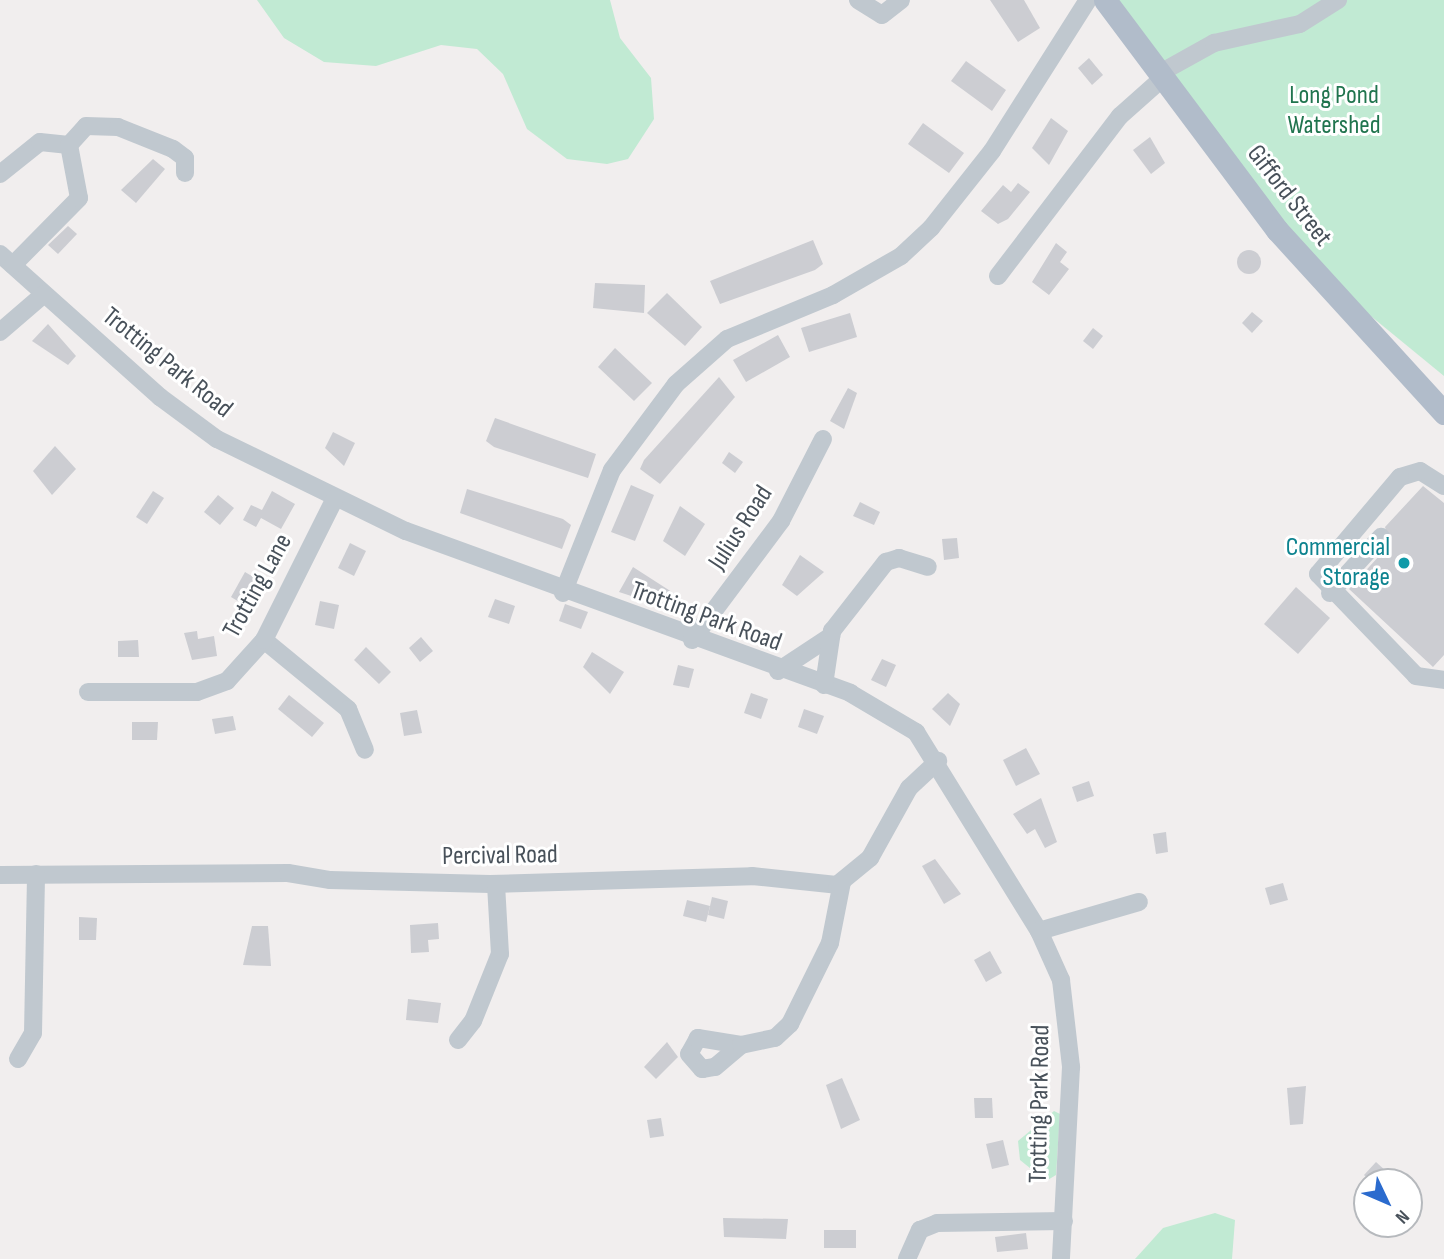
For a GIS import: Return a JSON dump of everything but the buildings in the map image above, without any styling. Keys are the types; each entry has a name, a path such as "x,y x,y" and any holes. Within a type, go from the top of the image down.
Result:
{"main road":[{"name":"Gifford Street","path":"1105,0 1276,230 1444,414"}],"street":[{"path":"858,0 882,15 901,0"},
{"path":"564,593 612,470 676,384 727,339 833,295 901,256 931,229 992,151 1088,0"},
{"path":"998,276 1120,116 1162,75 1214,43 1300,23 1338,0"},
{"path":"69,145 86,126 118,127 173,149 185,158 184,173"},
{"path":"0,174 40,142 69,145"},
{"path":"4,258 79,198 69,145"},
{"name":"Trotting Park Road","path":"4,258 217,439 335,498 564,593 887,710 916,732 938,761 1039,931 1061,980 1069,1021 1061,1259"},
{"path":"0,332 44,294"},
{"name":"Julius Road","path":"692,640 782,521 823,439"},
{"path":"1444,486 1420,471 1393,484 1319,568 1319,581 1416,676 1444,680"},
{"name":"Trotting Lane","path":"88,692 210,689 227,681 264,640 335,498"},
{"path":"1330,593 1381,537"},
{"path":"778,671 831,636 886,562 899,558 928,567"},
{"path":"824,685 831,636"},
{"path":"264,640 348,709 365,750"},
{"path":"741,1045 775,1038 802,1005 830,943 842,883 870,858 909,788 938,761"},
{"name":"Percival Road","path":"0,874 288,873 368,882 496,884 752,876 842,883"},
{"path":"18,1059 33,1033 36,874"},
{"path":"458,1040 473,1021 500,954 496,884"},
{"path":"1039,931 1139,902"},
{"path":"907,1259 920,1230 937,1223 1064,1221"}],"green space":[{"path":"257,0 610,0 620,38 651,78 654,119 628,159 607,164 567,159 527,129 503,74 477,49 441,45 376,66 324,62 284,38"},
{"name":"Long Pond Watershed","path":"1111,0 1444,0 1444,376 1311,267"},
{"path":"1054,1111 1060,1114 1056,1175 1046,1181 1020,1160 1018,1141"},
{"path":"1215,1213 1235,1220 1232,1259 1135,1259 1163,1228"}],"place":[{"name":"Commercial Storage","path":"1404,563"}]}
